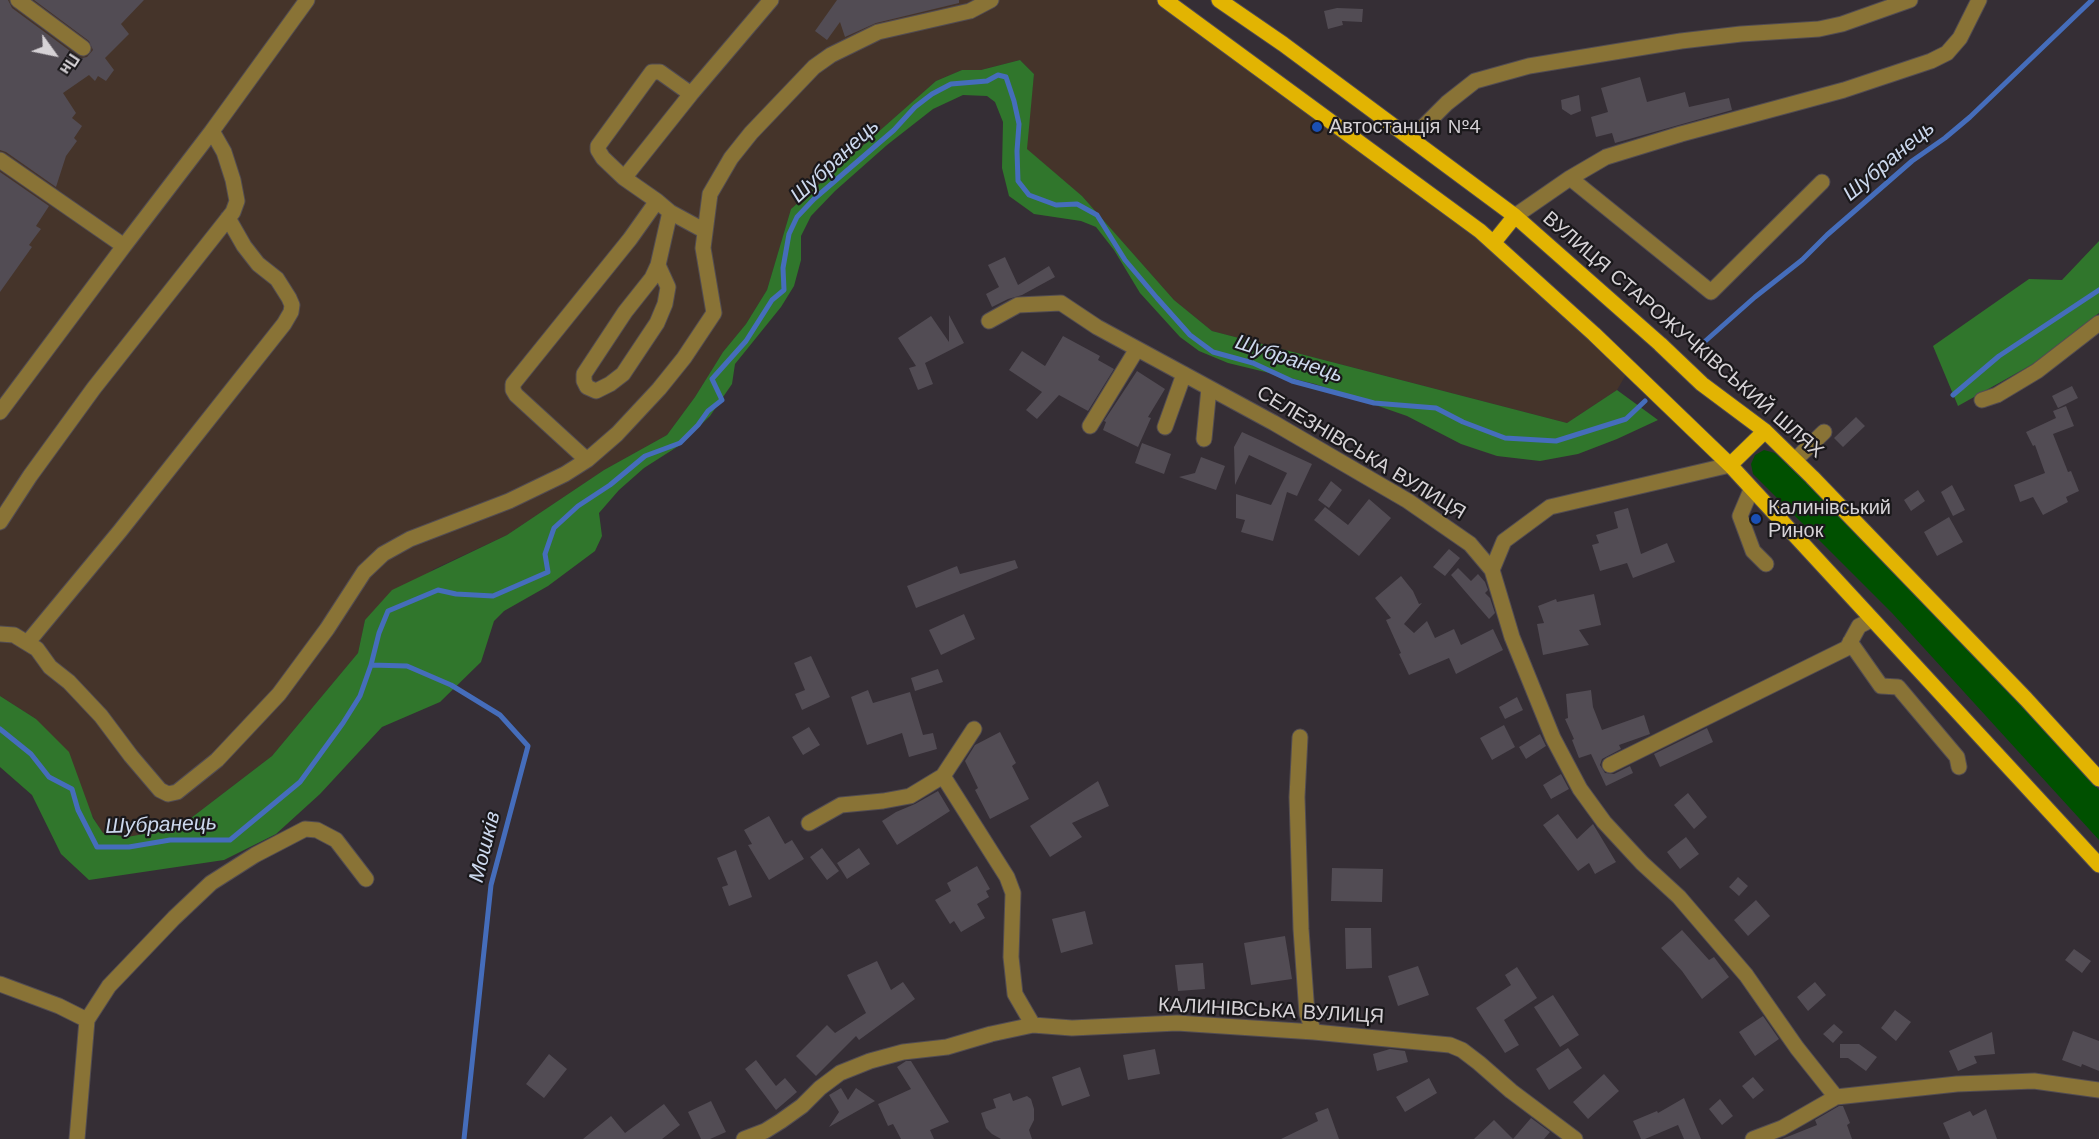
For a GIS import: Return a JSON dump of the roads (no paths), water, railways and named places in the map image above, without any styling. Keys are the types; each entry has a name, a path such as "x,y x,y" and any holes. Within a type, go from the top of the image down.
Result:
{"main road":[{"path":"1165,0 1494,242 1679,414 1730,465 2099,865"},
{"name":"ВУЛИЦЯ СТАРОЖУЧКІВСЬКИЙ ШЛЯХ","path":"1219,0 1283,44 1515,216 1660,344 1701,384 1765,431 2026,699 2099,779"},
{"path":"1494,242 1515,216"},
{"path":"1730,465 1765,431"}],"street":[{"path":"18,0 83,48"},
{"path":"0,412 212,131 307,0"},
{"path":"624,178 691,94 771,0"},
{"path":"0,634 14,635 37,649 50,667 69,682 101,716 160,790 168,794 177,792 217,760 279,694 321,638 364,572 383,554 410,539 510,501 565,474 587,460 617,434 659,389 712,318 715,308 703,248 710,194 731,158 751,133 814,67 831,55 878,32 970,12 992,0"},
{"path":"1411,139 1447,103 1475,81 1529,66 1681,41 1819,29 1842,24 1910,0"},
{"path":"1515,216 1570,178 1606,157 1681,134 1844,90 1931,61 1947,53 1960,38 1979,0"},
{"path":"691,94 660,72 652,72 600,140 598,150 624,178 670,212 705,231"},
{"path":"0,522 30,476 94,388 233,212 237,201 224,152 212,131"},
{"path":"0,160 124,246"},
{"path":"1570,178 1711,292 1822,182"},
{"path":"587,460 516,395 513,384 630,240 657,201"},
{"path":"658,265 668,287 665,304 657,323 623,374 596,391 587,387 584,374 625,312 652,278 658,265 670,212"},
{"path":"28,642 128,521 284,324 291,312 292,305 277,279 258,264 244,246 228,218"},
{"name":"СЕЛЕЗНІВСЬКА ВУЛИЦЯ","path":"989,321 1018,305 1061,303 1096,327 1184,374 1408,501 1470,544 1492,570"},
{"path":"1982,400 1997,395 2037,371 2099,323"},
{"path":"1090,426 1137,349"},
{"path":"1165,427 1184,374"},
{"path":"1204,439 1209,388"},
{"path":"1795,460 1824,432"},
{"path":"1730,465 1550,507 1504,541 1492,570 1516,647 1553,738 1580,789 1604,822 1679,897 1746,975 1797,1048 1836,1097"},
{"path":"1751,490 1740,516 1754,551 1766,564"},
{"path":"1610,765 1847,648 1859,626 1871,620"},
{"path":"1850,642 1881,686 1898,687 1957,758 1959,767"},
{"path":"809,823 841,805 910,796 943,776 974,729"},
{"path":"1300,737 1297,798 1301,929 1307,1014 1314,1032"},
{"path":"943,776 1007,877 1013,893 1011,957 1014,994 1033,1025"},
{"path":"77,1139 87,1020 109,986 211,883 305,829 317,830 336,840 366,879"},
{"path":"0,984 59,1006 87,1020"},
{"name":"КАЛИНІВСЬКА ВУЛИЦЯ","path":"744,1139 765,1131 781,1121 840,1073 903,1052 948,1047 991,1034 1033,1025 1072,1028 1177,1023 1314,1032 1450,1045 1462,1050 1511,1091 1575,1139"},
{"path":"1753,1139 1782,1128 1836,1097 1957,1084 2034,1081 2099,1090"}],"waterway":[{"name":"Шубранець","path":"1702,344 1755,297 1802,260 1827,235 1912,161 1970,117 2092,0"},
{"name":"Шубранець","path":"0,729 31,754 49,777 72,789 78,810 97,847 129,847 170,840 230,840 300,782 343,723 360,696 388,611 438,590 456,594 493,596 548,572 545,554 554,528 578,506 610,485 645,456 680,443 708,411 722,400 712,379 746,341 772,300 784,290 783,268 789,234 797,217 814,199 894,130 915,107 932,94 951,84 987,81 998,75 1006,77 1019,124 1018,181 1029,195 1056,205 1077,204 1097,215 1125,260 1157,298 1190,335 1213,352 1253,363 1292,381 1374,403 1436,408 1463,422 1505,438 1556,441 1626,419 1645,401"},
{"path":"1953,395 1999,356 2099,290"},
{"name":"Мошків","path":"371,665 407,666 451,685 500,715 528,746 491,885 464,1139"}],"place":[{"name":"Автостанція №4","path":"1317,127"},
{"name":"Калинівський Ринок","path":"1756,519"}]}
